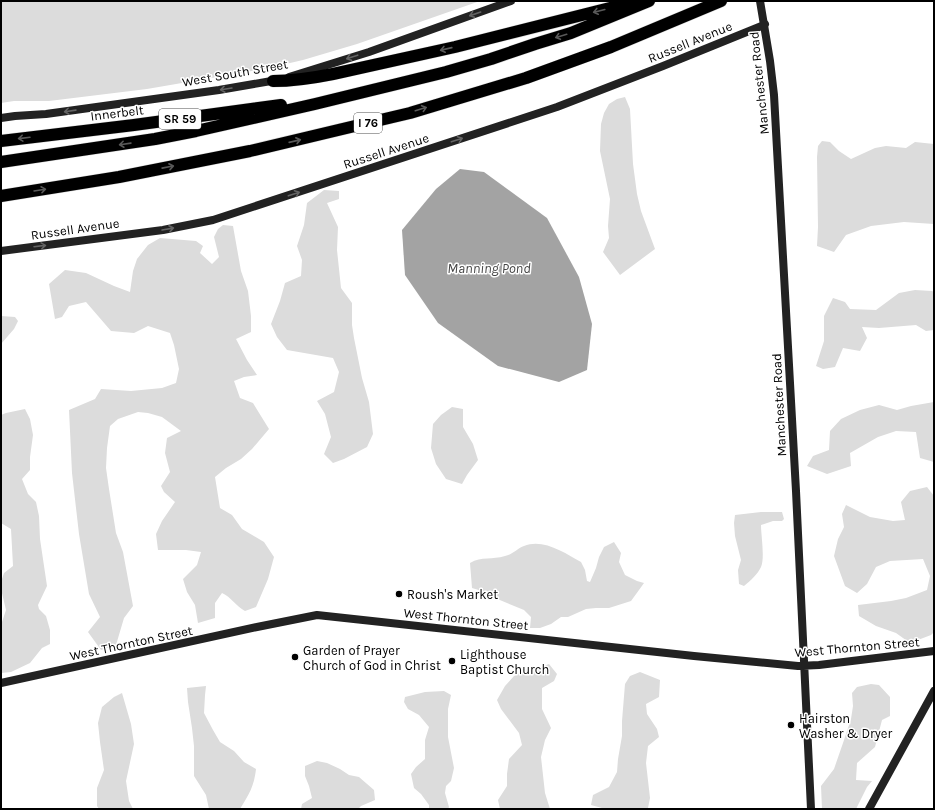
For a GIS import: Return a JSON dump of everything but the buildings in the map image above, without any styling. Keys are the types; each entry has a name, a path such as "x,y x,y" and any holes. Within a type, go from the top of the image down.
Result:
{"highway":[{"path":"273,81 291,81 333,74 455,47 637,1"},
{"name":"I 76","path":"1,162 176,135 292,110 446,72 571,33 649,1"},
{"name":"I 76","path":"1,196 119,177 250,151 410,113 526,78 611,47 721,1"},
{"name":"Innerbelt","path":"3,141 134,125 354,94"}],"main road":[{"name":"West South Street","path":"1,118 62,112 273,81 356,56 511,1"},
{"name":"Manchester Road","path":"760,1 770,61 775,114 812,809"},
{"name":"Russell Avenue","path":"1,251 163,230 213,220 557,107 663,66 765,24"},
{"name":"West Thornton Street","path":"1,684 317,615 798,666 819,665 934,651"},
{"path":"869,809 934,691"}],"shaded area":[{"path":"1,1 480,1 357,44 303,60 264,69 147,89 49,101 14,101 1,103"},
{"path":"625,97 630,109 633,164 637,194 641,211 655,249 620,275 603,252 609,238 608,226 610,199 600,151 601,124 604,113 609,104 617,99"},
{"path":"822,141 830,142 839,151 851,159 875,148 886,146 906,148 915,142 934,144 934,224 904,222 871,226 846,235 834,252 817,246 817,157 818,146"},
{"path":"324,190 339,191 339,199 327,203 338,227 337,250 341,288 352,303 352,325 354,338 362,378 369,402 373,434 367,447 333,463 324,454 331,437 325,414 317,401 334,392 339,372 333,358 287,350 277,337 271,324 285,283 301,276 302,260 297,246 304,225 307,203"},
{"path":"223,225 233,226 241,271 248,291 251,316 251,332 236,339 257,375 244,377 234,381 240,398 253,403 269,429 252,449 241,459 215,477 220,508 232,515 242,529 264,542 274,557 268,579 256,607 245,611 222,593 215,603 215,618 198,623 195,605 187,592 183,579 197,565 201,552 186,550 158,550 156,534 162,521 175,502 164,492 161,486 170,472 165,453 167,438 181,431 162,417 148,413 138,412 118,419 110,426 106,468 116,533 123,552 133,606 124,618 116,645 101,650 88,632 100,617 89,594 79,534 72,473 69,410 95,399 101,389 131,391 162,388 176,383 179,369 170,333 148,326 134,333 111,331 86,302 69,306 62,317 55,319 49,284 65,270 86,273 130,292 133,271 137,259 148,245 160,238 196,241 203,246 200,253 212,264 219,257 214,237 218,229"},
{"path":"915,290 934,292 934,330 926,331 916,325 879,328 862,327 867,338 860,351 843,348 835,367 823,369 816,366 824,341 824,316 833,298 845,302 850,309 876,310 899,293"},
{"path":"1,316 15,317 18,321 14,329 1,344"},
{"path":"934,402 934,462 920,458 916,432 896,431 878,437 850,453 851,466 827,474 807,466 813,456 829,450 830,431 841,419 860,410 879,405 897,410"},
{"path":"452,407 463,409 463,427 473,444 478,460 462,484 446,479 436,464 431,448 433,424 441,415"},
{"path":"25,409 30,419 33,435 30,470 22,479 28,494 36,502 39,516 40,539 47,586 38,605 39,609 46,616 50,630 50,644 42,648 30,663 11,672 1,673 1,625 6,610 1,589 1,582 4,573 13,566 11,529 1,523 1,415"},
{"path":"927,487 934,496 934,632 931,635 910,643 896,633 876,626 859,616 858,605 906,598 927,590 930,576 923,559 890,561 876,567 867,584 857,593 845,586 834,556 838,539 844,527 842,514 846,505 870,517 893,521 905,520 901,502 910,491"},
{"path":"761,512 782,512 784,519 782,521 773,521 761,525 763,552 761,567 751,580 744,586 739,584 738,570 741,560 735,536 735,515"},
{"path":"614,542 621,553 619,562 625,575 644,583 631,601 609,608 586,609 568,617 561,617 551,624 540,628 530,628 531,617 524,610 472,588 470,563 508,555 531,544 546,545 581,562 585,570 587,581 590,582 604,547"},
{"path":"549,664 557,674 554,681 542,688 542,709 551,728 545,740 541,757 545,793 550,809 500,809 498,800 507,786 509,759 522,745 519,733 501,709 497,700 505,686 514,676 527,669 539,668"},
{"path":"640,672 660,680 659,697 646,704 647,714 657,729 659,737 648,746 646,763 650,798 648,808 602,808 591,805 593,795 609,787 617,772 622,736 625,684 630,676"},
{"path":"871,684 879,685 890,697 890,716 882,720 875,747 857,763 856,780 872,781 867,787 856,809 822,809 821,786 834,769 851,719 853,706 852,693 857,687"},
{"path":"206,686 204,713 220,742 234,751 244,762 256,769 252,786 240,809 209,809 206,795 194,776 194,746 187,688"},
{"path":"444,691 451,695 448,709 448,737 454,768 451,781 446,786 445,793 449,807 448,809 429,809 429,805 421,794 414,788 411,774 425,759 425,740 429,727 419,715 408,709 404,702 405,697 425,692"},
{"path":"122,693 131,724 134,744 126,781 129,801 133,809 99,809 97,806 97,788 104,770 98,723 102,707 114,697"},
{"path":"317,761 327,763 349,775 359,777 374,790 375,800 361,806 358,809 301,809 302,804 312,798 305,776 305,766"}],"water":[{"name":"Manning Pond","path":"460,169 484,172 547,218 579,277 592,324 587,370 559,382 498,366 438,323 405,275 402,230 436,189"}],"place":[{"name":"Roush's Market","path":"399,594"},
{"name":"Garden of Prayer Church of God in Christ","path":"295,657"},
{"name":"Lighthouse Baptist Church","path":"452,661"},
{"name":"Hairston Washer & Dryer","path":"791,725"}]}
